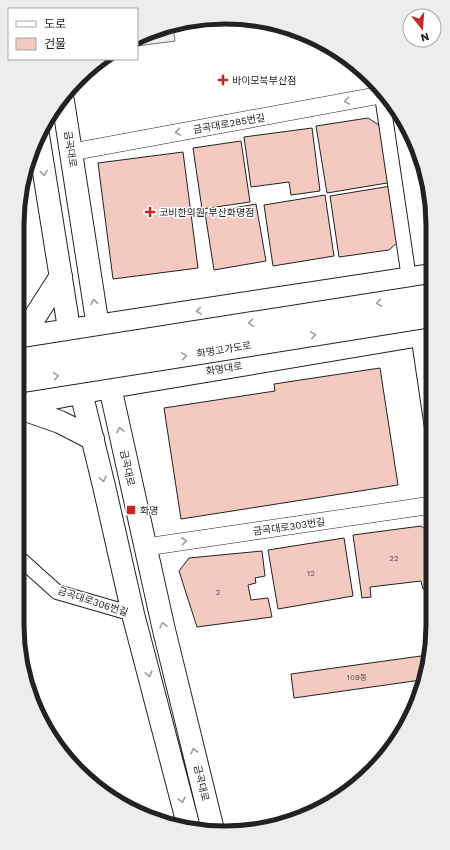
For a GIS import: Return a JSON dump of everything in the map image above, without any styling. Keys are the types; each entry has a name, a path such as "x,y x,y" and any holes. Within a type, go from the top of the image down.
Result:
{"main road":[{"name":"금곡대로","path":"64,106 98,327 110,387 164,630 212,826"},
{"path":"40,146 81,392 133,614 187,822"},
{"path":"24,332 61,276"},
{"path":"24,337 426,276"},
{"path":"24,359 426,296"},
{"name":"화명고가도로","path":"24,381 426,317"},
{"name":"화명대로","path":"24,404 81,392 425,334"},
{"path":"24,409 60,422 93,439"}],"street":[{"name":"금곡대로285번길","path":"72,152 377,93"},
{"path":"385,104 409,279 425,334 426,347"},
{"name":"금곡대로303번길","path":"146,547 426,506"},
{"name":"금곡대로306번길","path":"24,562 57,592 133,614"}],"shaded area":[{"path":"174,31 175,41 138,46 138,44 148,39"}],"building":[{"path":"368,118 385,129 393,182 327,193 316,126"},
{"path":"312,128 320,191 291,195 289,182 251,187 244,137"},
{"path":"241,141 250,202 202,209 193,148"},
{"path":"183,152 198,268 113,279 98,163"},
{"path":"391,186 399,241 389,250 339,257 330,196"},
{"path":"325,195 334,256 273,266 264,205"},
{"path":"256,204 266,261 214,270 205,213"},
{"path":"380,368 398,485 181,519 164,408 275,391 274,384"},
{"path":"421,526 426,530 426,589 423,589 421,581 370,587 371,597 362,598 353,535"},
{"path":"344,538 353,596 278,609 268,550"},
{"path":"262,551 265,576 255,578 256,583 248,585 251,600 268,598 272,617 197,627 179,571 189,558"},
{"path":"423,656 418,680 294,698 291,674"}],"place":[{"name":"바이모북부산점","path":"223,80"},
{"name":"코비한의원 부산화명점","path":"150,212"},
{"name":"화명","path":"131,510"}]}
